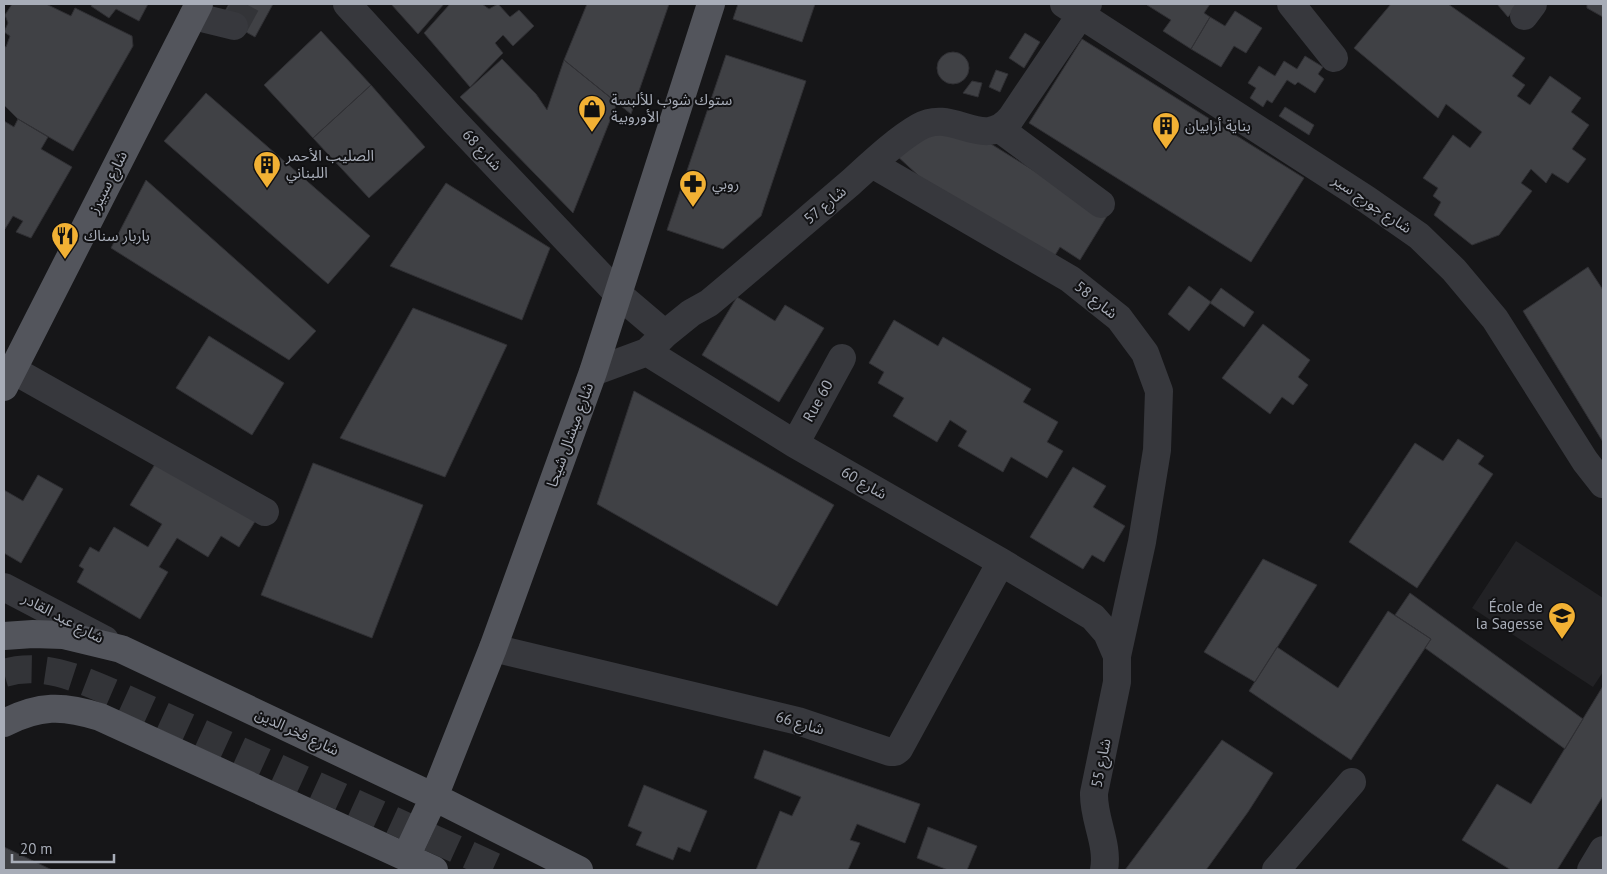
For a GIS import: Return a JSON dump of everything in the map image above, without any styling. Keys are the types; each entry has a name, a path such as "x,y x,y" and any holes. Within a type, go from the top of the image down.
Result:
{"main road":[{"name":"شارع ميشال شيحا","path":"402,864 434,797 493,648 593,372 711,4"},
{"name":"شارع سبيرز","path":"8,378 196,10"},
{"name":"شارع فخر الدين","path":"4,636 33,634 63,635 121,649 434,797 580,870"},
{"path":"4,723 28,712 45,708 66,708 100,717 402,864 434,870"}],"street":[{"name":"شارع 68","path":"347,4 454,121 618,294"},
{"path":"1291,4 1334,58"},
{"path":"1078,7 1011,118 1000,129 1100,204"},
{"name":"شارع جورج سير","path":"1078,7 1419,236 1454,270 1495,320 1585,461 1603,484"},
{"path":"196,10 234,26"},
{"name":"شارع 57","path":"656,343 692,313 714,298 872,164 921,126 931,122 953,123 983,132 992,132 1000,129"},
{"name":"شارع 58","path":"872,164 1070,279 1119,318 1145,353 1159,390 1157,450 1142,542 1117,656"},
{"path":"593,372 656,343 618,294"},
{"name":"شارع 60","path":"656,343 795,444 1093,617 1107,633 1117,656"},
{"name":"Rue 60","path":"795,444 842,358"},
{"path":"8,378 265,512"},
{"name":"شارع 66","path":"493,648 798,721 890,752 895,752 899,749 1001,562"},
{"name":"شارع عبد القادر","path":"4,587 121,649"},
{"name":"شارع 55","path":"1104,870 1106,861 1094,806 1094,793 1117,682 1117,656"},
{"path":"1276,870 1352,782"},
{"path":"1591,870 1603,850"}],"shaded area":[{"name":"École de la Sagesse","path":"1516,541 1603,598 1603,672 1593,687 1472,608"}],"building":[{"path":"12,4 46,4 71,16 75,8 132,36 133,46 73,151 18,119 4,105 4,46 6,47 10,36 4,32 8,23 5,15"},
{"path":"92,4 148,4 139,21 116,9 109,18 91,6"},
{"path":"229,4 273,4 255,37 221,18"},
{"path":"391,4 444,4 418,34"},
{"path":"450,4 482,4 489,9 498,4 510,17 519,10 534,26 513,46 503,35 495,43 503,53 470,87 424,33"},
{"path":"587,4 669,4 631,114 564,60"},
{"path":"738,4 815,4 802,42 733,19"},
{"path":"1147,4 1210,4 1204,13 1210,17 1191,49 1163,31 1171,20"},
{"path":"1391,4 1448,4 1525,58 1512,76 1525,85 1517,96 1530,105 1550,76 1581,98 1571,112 1589,125 1572,149 1586,159 1568,183 1552,173 1546,183 1531,169 1521,183 1532,191 1499,235 1472,245 1434,215 1441,202 1433,196 1438,188 1423,178 1453,135 1470,148 1482,132 1446,104 1438,118 1354,48"},
{"path":"1497,4 1519,4 1508,17"},
{"path":"1587,4 1603,4 1603,17 1587,8"},
{"path":"1235,11 1262,28 1246,53 1234,46 1221,67 1191,49 1210,17 1225,26"},
{"path":"321,31 371,85 313,138 264,85"},
{"path":"1025,33 1040,42 1024,68 1009,58"},
{"name":"بناية أرابيان","path":"1082,39 1304,178 1251,262 1029,123"},
{"path":"953,52 959,53 964,57 968,62 968,74 964,79 959,83 953,84 947,83 942,79 938,74 937,68 938,62 942,57 947,53"},
{"path":"726,55 806,81 761,216 723,249 667,230"},
{"path":"1305,56 1323,67 1318,74 1324,79 1315,93 1298,82 1295,85 1287,80 1272,103 1267,100 1263,107 1250,98 1256,88 1248,83 1259,66 1275,76 1284,61 1297,69"},
{"path":"502,59 536,94 547,110 564,60 617,103 573,213 460,97"},
{"path":"996,70 1008,74 1000,92 989,87"},
{"path":"972,81 982,83 978,97 963,93"},
{"path":"371,85 425,147 369,198 313,138"},
{"name":"الصليب الأحمر اللبناني","path":"206,93 370,236 328,284 164,141"},
{"path":"1285,107 1314,125 1309,135 1279,116"},
{"path":"18,119 48,137 41,149 72,167 31,238 16,232 23,221 13,216 4,228 4,121 14,127"},
{"path":"938,129 983,139 1107,216 1080,260 1060,247 1054,257 932,188 896,155"},
{"path":"146,180 316,331 289,360 111,248"},
{"path":"446,183 550,248 522,320 390,266"},
{"path":"1588,267 1603,290 1603,442 1523,311"},
{"path":"1189,286 1211,302 1189,331 1168,314"},
{"path":"1221,288 1254,312 1244,327 1210,303"},
{"path":"737,297 775,321 785,305 824,328 779,402 702,355"},
{"path":"413,308 507,345 445,477 340,438"},
{"path":"894,320 938,346 943,337 1031,389 1023,402 1058,422 1047,442 1063,451 1047,478 1011,457 1003,472 958,446 967,431 950,420 937,442 893,416 904,398 878,383 884,372 869,363"},
{"path":"1263,324 1310,360 1298,377 1308,385 1293,405 1282,397 1270,414 1222,378"},
{"path":"209,336 284,383 252,435 176,388"},
{"path":"634,391 834,505 777,606 597,504"},
{"path":"1458,439 1484,456 1478,464 1493,474 1417,588 1349,542 1415,443 1443,461"},
{"path":"157,461 256,520 239,547 221,536 208,557 177,538 159,567 168,572 140,619 77,582 84,569 79,566 90,547 99,552 114,527 148,547 162,524 130,505"},
{"path":"313,463 423,505 372,638 261,595"},
{"path":"1073,467 1106,486 1093,507 1125,526 1104,562 1092,555 1083,569 1030,537"},
{"path":"38,475 63,489 21,563 4,553 4,490 23,501"},
{"path":"1263,559 1317,585 1255,682 1204,652"},
{"path":"1410,593 1583,719 1565,749 1425,648 1431,639 1395,615"},
{"path":"1388,611 1431,639 1351,760 1249,691 1277,647 1338,688"},
{"path":"1603,686 1603,796 1557,870 1511,870 1462,840 1497,784 1531,804"},
{"path":"1222,740 1273,773 1248,812 1206,870 1125,870"},
{"path":"764,750 920,804 905,843 857,824 850,840 860,843 848,870 756,870 780,811 792,816 801,797 754,778"},
{"path":"644,785 707,811 690,852 678,847 673,860 636,845 642,832 628,826"},
{"path":"928,827 977,846 967,870 948,870 917,858"},
{"path":"4,847 52,870 4,870"}],"tunnel":[{"path":"234,26 246,4"},
{"path":"4,673 34,669 64,674 79,679 502,870"}],"place":[{"name":"ستوك شوب للألبسة الأوروبية","path":"592,133"},
{"name":"بناية أرابيان","path":"1166,150"},
{"name":"الصليب الأحمر اللبناني","path":"267,189"},
{"name":"روبي","path":"693,208"},
{"name":"باربار سناك","path":"65,260"},
{"name":"École de la Sagesse","path":"1562,640"}]}
